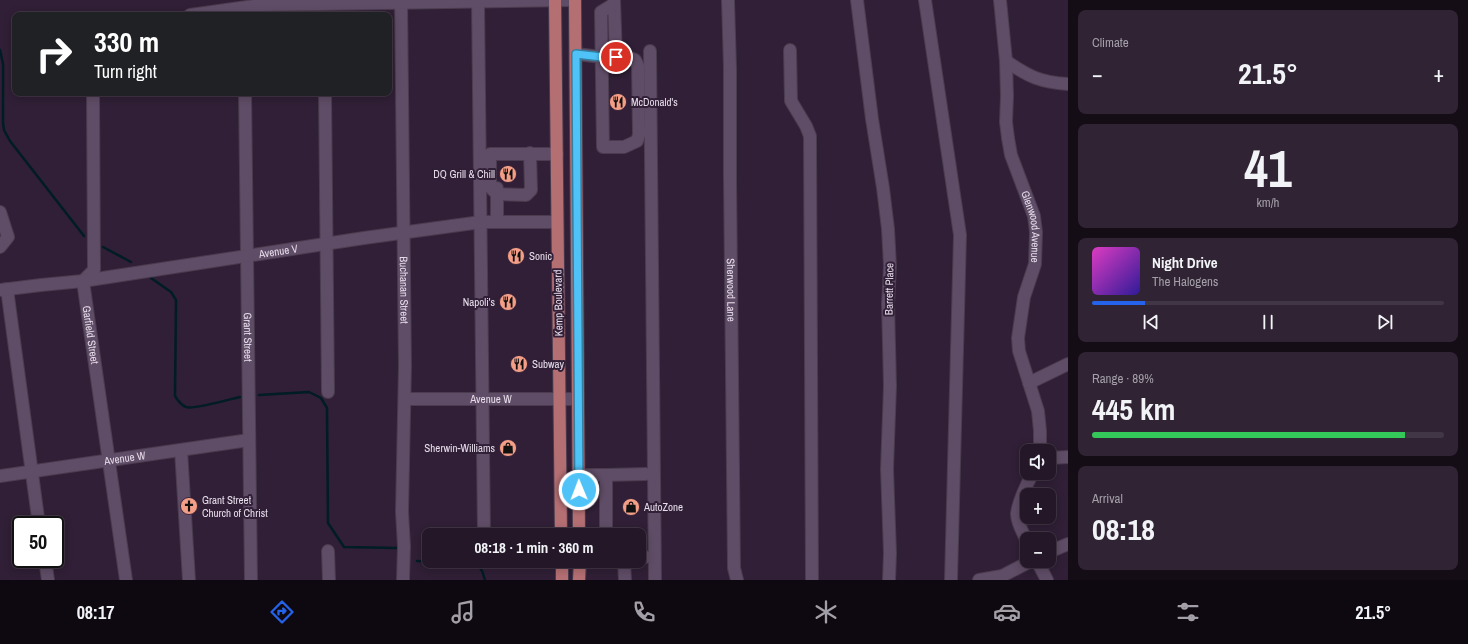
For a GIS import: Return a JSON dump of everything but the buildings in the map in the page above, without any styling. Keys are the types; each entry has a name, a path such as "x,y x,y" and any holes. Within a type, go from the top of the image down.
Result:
{"main road":[{"name":"Kemp Boulevard","path":"555,0 561,528"},
{"name":"Kemp Boulevard","path":"575,0 579,528"},
{"path":"557,222 577,223"},
{"path":"562,568 562,580"},
{"path":"579,580 580,568"}],"street":[{"path":"211,12 245,7 324,6 401,1 478,3 575,0"},
{"name":"Sherwood Lane","path":"728,0 730,68 734,568 737,580"},
{"name":"Barrett Place","path":"857,0 888,229 890,266 888,304 890,386 887,469 890,554 889,580"},
{"path":"925,0 960,236 951,580"},
{"name":"Glenwood Avenue","path":"1000,0 1006,62 1006,122 1008,138 1011,155 1034,216 1036,232 1035,264 1024,297 1018,338 1019,351 1038,411 1040,444"},
{"name":"Buchanan Street","path":"401,1 405,399 402,512 404,546 403,580"},
{"path":"576,54 602,57 628,57 635,60 638,66 639,135 637,141 624,147 603,146 602,57 600,12 614,2"},
{"path":"614,2 616,57"},
{"path":"478,3 484,528"},
{"path":"790,50 791,101 806,126 810,136 812,580"},
{"path":"650,52 655,580"},
{"path":"1006,62 1021,72 1038,80 1068,84"},
{"path":"83,281 94,270 93,96"},
{"name":"Grant Street","path":"245,96 251,580"},
{"path":"325,96 328,392"},
{"path":"497,194 526,194 530,190 530,153"},
{"path":"497,222 497,194 490,187 490,154 556,154"},
{"path":"0,212 8,237 0,247"},
{"name":"Avenue V","path":"4,290 83,281 481,222 557,222"},
{"name":"Garfield Street","path":"83,281 110,460 126,580"},
{"path":"4,290 38,516"},
{"path":"1029,383 1068,364"},
{"name":"Avenue W","path":"405,399 578,399"},
{"name":"Avenue W","path":"0,476 249,440"},
{"path":"181,450 189,580"},
{"path":"1056,458 1068,457"},
{"path":"578,475 646,474"},
{"path":"606,475 606,528"},
{"path":"1023,532 1018,522 1017,514 1020,502 1030,480"},
{"path":"1056,549 1068,544"},
{"path":"328,551 329,580"},
{"path":"979,580 1002,576 1020,567"},
{"path":"46,568 48,580"},
{"path":"624,568 625,580"},
{"path":"1041,568 1047,580"}],"waterway":[{"path":"0,50 3,64 4,130 10,141 84,236"},
{"path":"103,247 131,262"},
{"path":"151,278 171,292 176,300 175,396 178,401 184,406 190,408 240,397"},
{"path":"259,395 309,392 321,398 327,408 328,523 344,547 397,548"},
{"path":"417,561 452,561 470,564 482,571 485,580"}],"place":[{"name":"McDonald's","path":"618,102"},
{"name":"DQ Grill & Chill","path":"508,174"},
{"name":"Sonic","path":"516,256"},
{"name":"Napoli's","path":"508,302"},
{"name":"Subway","path":"519,364"},
{"name":"Sherwin-Williams","path":"508,448"},
{"name":"Grant Street Church of Christ","path":"189,506"},
{"name":"AutoZone","path":"631,507"}],"route":[{"path":"579,490 576,54 616,57"}]}
